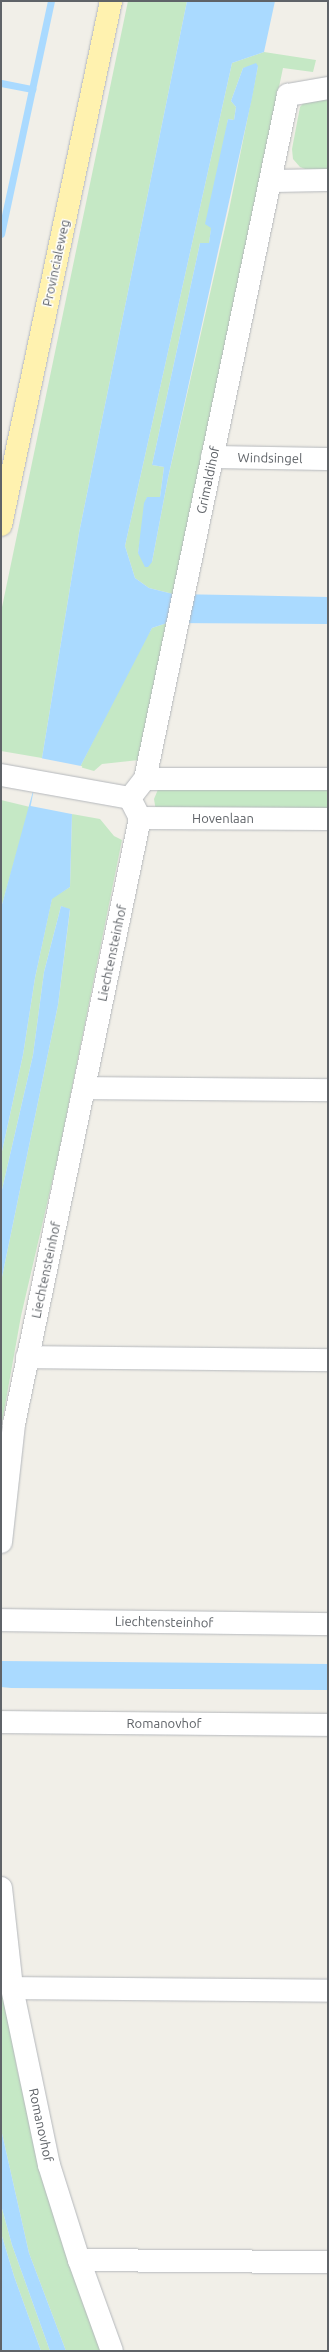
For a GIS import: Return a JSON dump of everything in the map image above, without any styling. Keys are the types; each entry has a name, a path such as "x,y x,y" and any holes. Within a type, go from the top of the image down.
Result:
{"main road":[{"name":"Provincialeweg","path":"1,525 111,1"}],"street":[{"name":"Grimaldihof","path":"145,779 177,636 212,458 272,181 288,95 328,88"},
{"path":"272,181 328,180"},
{"name":"Windsingel","path":"212,458 328,459"},
{"path":"1,775 85,792 130,798"},
{"path":"130,798 145,779 328,780"},
{"path":"130,798 140,818"},
{"name":"Hovenlaan","path":"140,818 328,819"},
{"name":"Liechtensteinhof","path":"1,1542 14,1424 140,818"},
{"path":"84,1088 328,1090"},
{"path":"27,1357 328,1360"},
{"name":"Liechtensteinhof","path":"1,1620 328,1624"},
{"name":"Romanovhof","path":"1,1722 328,1725"},
{"name":"Romanovhof","path":"1,1888 12,1988 49,2165 79,2260 112,2351"},
{"path":"12,1988 328,1991"},
{"path":"79,2260 328,2262"}],"green space":[{"path":"128,1 187,1 79,533 42,758 1,751 1,612"},
{"path":"264,52 316,60 313,72 283,68 173,594 149,588 135,578 125,546 232,63","holes":["258,66 229,210 168,478 152,562 138,553 147,497 160,497 164,467 152,465 200,243 209,243 228,119 234,120 236,107 231,101 243,68"]},
{"path":"307,99 328,99 328,170 308,170 300,167 293,159 292,149 300,107"},
{"path":"167,623 139,760 102,764 94,771 80,767 136,654 152,628"},
{"path":"159,787 328,788 328,812 156,811 154,799"},
{"path":"1,800 30,807 1,908"},
{"path":"72,814 100,819 114,836 122,840 59,1152 21,1316 1,1428 1,1282 58,1005 70,910 61,906 44,972 33,1055 1,1194 1,1156 23,1055 35,978 52,898 70,887"},
{"path":"1,1975 17,2069 46,2186 101,2351 66,2351 29,2253 1,2129"},
{"path":"1,2205 12,2245 50,2351 41,2351 14,2276 1,2233"}],"water":[{"path":"187,1 275,1 264,52 232,63 125,546 135,578 149,588 173,594 328,597 328,624 167,623 152,628 80,767 72,814 70,887 52,899 35,978 23,1055 1,1156 1,908 42,758 79,533"},
{"path":"256,63 258,66 252,98 168,478 152,562 148,567 145,567 138,553 144,503 147,497 160,497 164,467 152,465 200,243 209,243 211,228 205,224 228,119 234,120 236,107 231,101 243,68"},
{"path":"61,906 70,909 58,1005 1,1282 1,1194 33,1055 44,972"},
{"path":"1,1661 328,1664 328,1690 11,1688 1,1687"},
{"path":"1,2129 29,2253 66,2351 50,2351 12,2245 1,2205"},
{"path":"1,2233 14,2276 41,2351 1,2351"}],"pier":[{"path":"40,758 82,766 73,814 31,806"}],"waterway":[{"path":"1,234 51,1"},
{"path":"1,83 32,89"}]}
